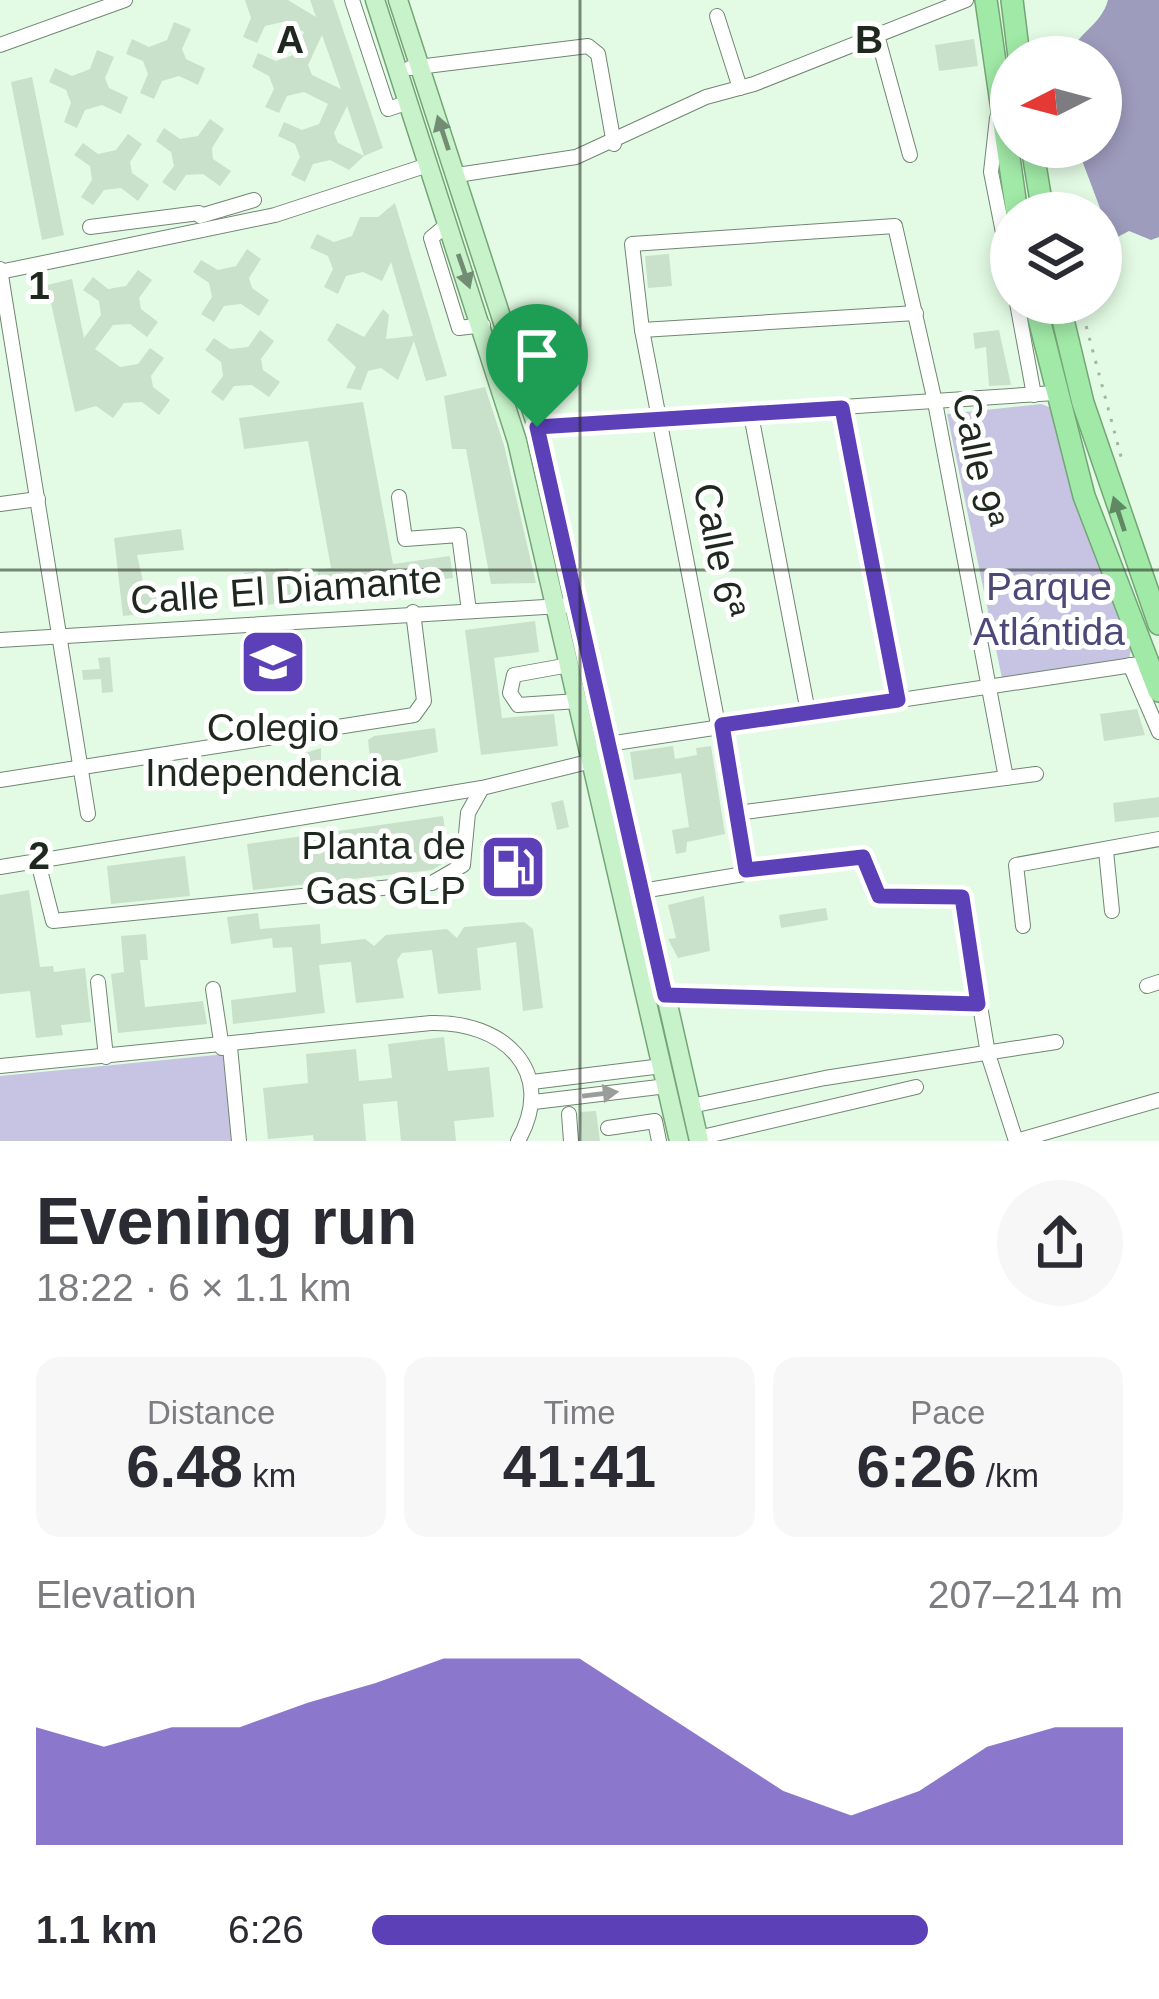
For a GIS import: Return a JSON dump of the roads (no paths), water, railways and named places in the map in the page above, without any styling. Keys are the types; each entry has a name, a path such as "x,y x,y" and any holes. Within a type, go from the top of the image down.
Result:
{"highway":[{"path":"986,0 990,36"},
{"path":"1012,0 1016,36"},
{"path":"1037,324 1045,394 1084,496 1138,664 1159,691"},
{"path":"1065,324 1083,403 1159,624"}],"main road":[{"path":"375,0 483,325 592,761 664,1076 665,1119 692,1140"},
{"path":"398,0 537,427 691,1106 692,1140"}],"street":[{"path":"0,45 96,5 125,0"},
{"path":"352,0 388,109 410,102"},
{"path":"457,175 554,163 614,144 706,98 966,0"},
{"path":"717,16 740,88"},
{"path":"877,35 910,155"},
{"path":"399,70 595,49 614,144"},
{"path":"88,814 0,271 203,233 428,165"},
{"path":"91,227 199,213 254,200"},
{"path":"199,213 203,233"},
{"name":"Calle 6ª","path":"746,870 722,725 642,330 632,244 896,226"},
{"name":"Calle 9ª","path":"896,226 935,402 1006,778"},
{"path":"642,330 916,313"},
{"path":"537,427 1045,394 1023,324"},
{"path":"842,408 898,700"},
{"path":"751,415 808,712"},
{"path":"399,497 405,538 459,535 469,611"},
{"path":"0,504 38,499"},
{"name":"Calle El Diamante","path":"0,640 577,605"},
{"path":"1,775 80,768 414,715 424,701 413,612"},
{"path":"569,664 514,675 510,693 518,706 578,700"},
{"path":"0,867 482,788 592,761 608,744 1138,664 1159,732"},
{"path":"737,813 1036,775"},
{"path":"38,862 52,921 432,883 464,865 469,813 482,788"},
{"path":"1023,926 1016,865 1159,839"},
{"path":"1106,851 1112,911"},
{"path":"642,891 746,870 863,857 879,896 962,897 988,1054 1016,1141 1159,1100"},
{"path":"98,982 106,1057"},
{"path":"213,989 239,1141"},
{"path":"665,995 978,1004"},
{"path":"0,1066 453,1023 495,1034 532,1082 534,1102 518,1141"},
{"path":"691,1106 825,1078 1056,1042"},
{"path":"532,1082 664,1076"},
{"path":"534,1102 664,1076"},
{"path":"692,1140 916,1087"},
{"path":"568,1114 572,1141"},
{"path":"608,1128 665,1119 658,1141"}],"place":[{"name":"Colegio Independencia","path":"273,662"},
{"name":"Planta de Gas GLP","path":"513,867"}],"park label":[{"name":"Parque Atlántida","path":"1049,608"}]}
